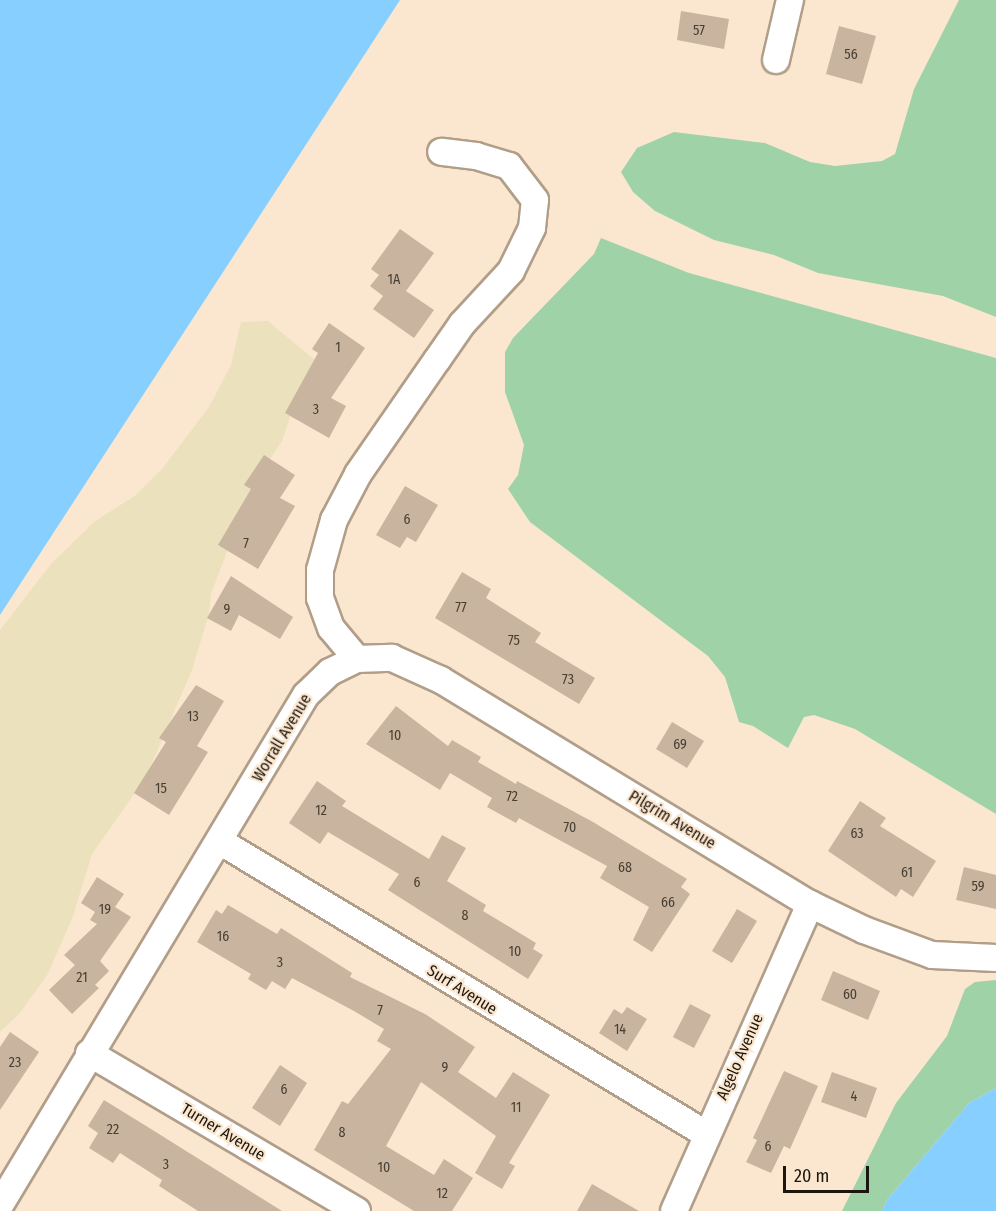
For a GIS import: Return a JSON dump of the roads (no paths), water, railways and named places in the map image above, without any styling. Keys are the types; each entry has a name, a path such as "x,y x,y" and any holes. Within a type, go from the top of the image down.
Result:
{"street":[{"path":"776,60 790,0"},
{"path":"357,659 332,628 320,598 320,570 334,520 358,474 436,360 462,324 511,271 532,228 535,200 509,166 476,156 441,153"},
{"name":"Pilgrim Avenue","path":"357,659 392,658 441,680 810,904 917,951 961,959 996,958"},
{"name":"Worrall Avenue","path":"0,1205 89,1053 220,842 306,695 330,672 357,659"},
{"name":"Surf Avenue","path":"220,842 706,1134"},
{"name":"Algelo Avenue","path":"674,1211 706,1134 810,904"},
{"name":"Turner Avenue","path":"89,1053 357,1211"}],"water":[{"path":"0,0 400,0 0,615"},
{"path":"996,1088 996,1211 882,1211 887,1200 969,1103"}]}
